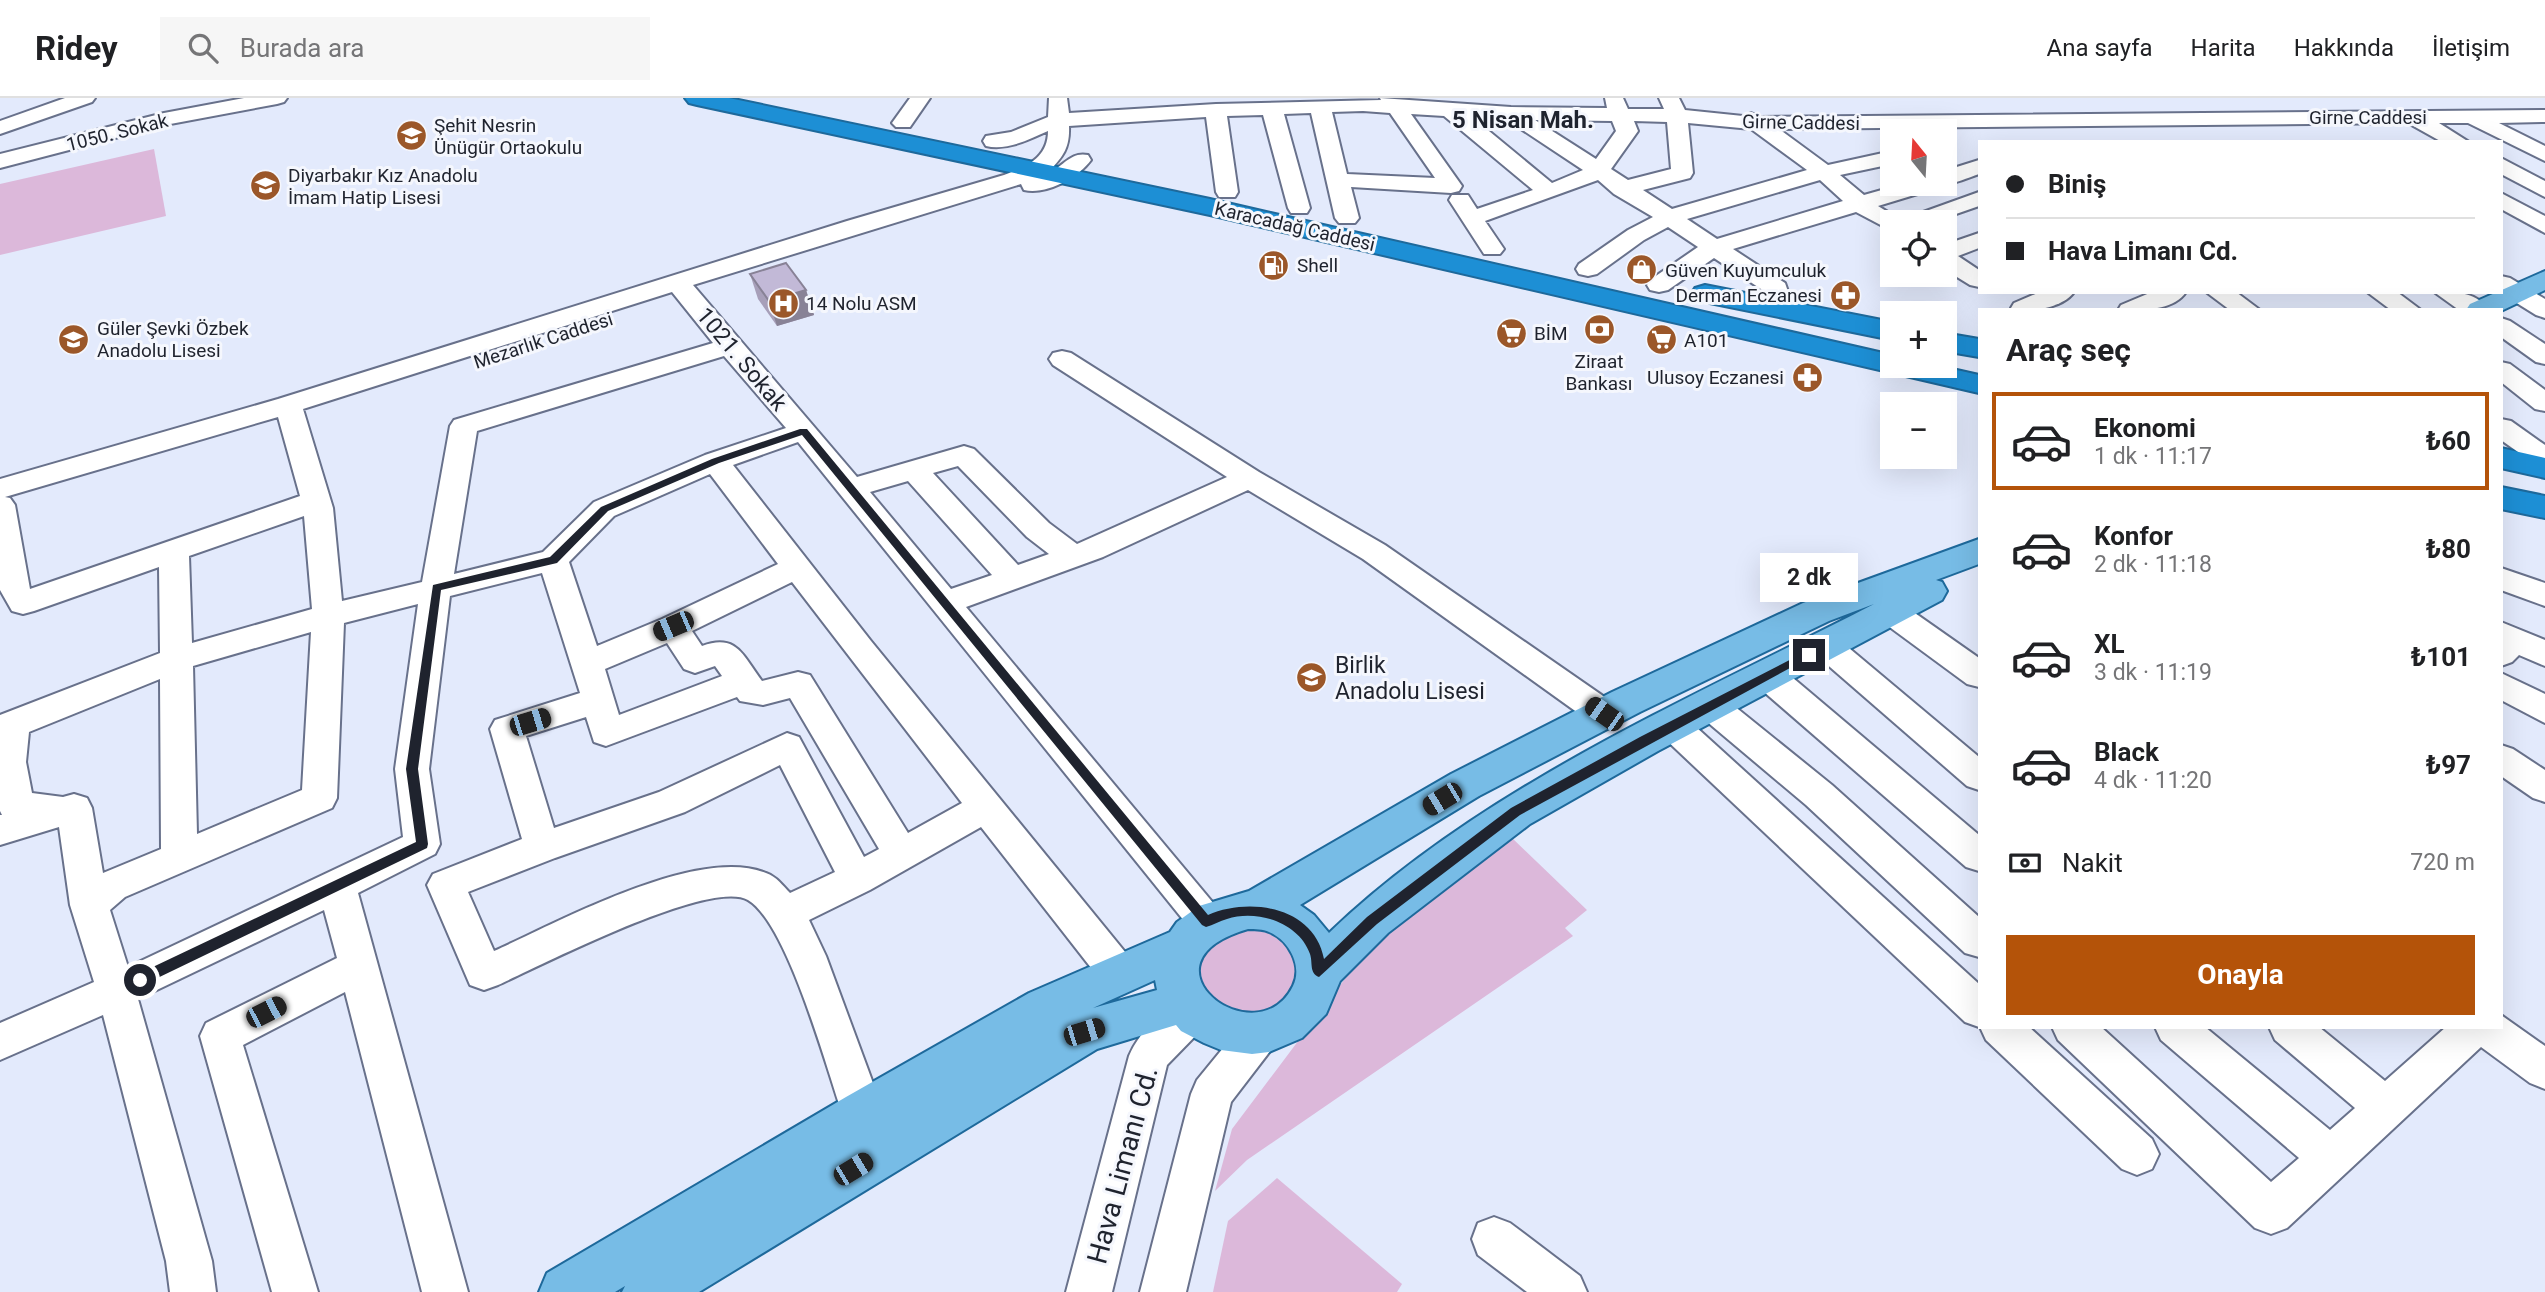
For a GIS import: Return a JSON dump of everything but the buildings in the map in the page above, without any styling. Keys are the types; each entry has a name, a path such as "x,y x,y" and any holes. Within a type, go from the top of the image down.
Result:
{"highway":[{"name":"Karacadağ Caddesi","path":"697,98 914,146 1058,165 1227,192 1660,285 1880,329"},
{"name":"Karacadağ Caddesi","path":"794,98 994,141 1058,165 1880,361"},
{"path":"1957,344 1978,348"},
{"path":"1953,378 1978,384"},
{"path":"2503,458 2545,468"},
{"path":"2503,498 2545,507"}],"main road":[{"path":"2482,308 2525,284"},
{"path":"566,1292 863,1113 1045,1008 1119,975 1194,934 1226,913 1263,905 1465,785 1604,714 1816,612 1978,551"},
{"path":"1319,972 1372,920 1515,812 1978,565"},
{"path":"1194,934 1177,965 1177,975 1188,1007 1211,1026 1234,1034 1259,1033 1283,1026 1302,1011 1315,993 1319,972 1316,952 1306,935 1290,921 1270,913 1248,910"},
{"path":"649,1292 1084,1032 1188,1007"}],"street":[{"path":"0,128 85,98"},
{"path":"167,98 183,116"},
{"name":"1050. Sokak","path":"0,161 183,116 277,98"},
{"path":"903,123 920,98"},
{"path":"1058,165 1059,98"},
{"path":"1733,98 1753,122 1824,172 1861,205 1880,217"},
{"path":"1867,98 1884,119"},
{"path":"1951,98 1974,122"},
{"path":"2002,98 2027,121"},
{"path":"2045,98 2067,118"},
{"path":"2091,98 2111,119 2138,140"},
{"path":"2142,98 2161,119 2189,136"},
{"path":"2195,98 2217,118 2255,121"},
{"path":"2491,98 2514,116"},
{"path":"1392,102 1492,249"},
{"name":"Girne Caddesi","path":"994,141 1016,137 1058,120 1314,104 1392,102 1449,109 1542,106 1673,107 1753,122 1880,122"},
{"path":"1314,104 1347,218"},
{"path":"1800,106 1814,123"},
{"path":"1472,218 1598,172 1628,131 1617,107"},
{"path":"1622,188 1682,173 1673,107"},
{"path":"1272,108 1299,208"},
{"path":"1496,108 1670,217 1776,288 1781,309"},
{"path":"2298,108 2328,117"},
{"name":"Girne Caddesi","path":"2255,121 2298,108"},
{"path":"1449,109 1549,192"},
{"path":"1216,110 1227,192"},
{"path":"2471,116 2545,155"},
{"name":"Girne Caddesi","path":"2328,117 2545,116"},
{"path":"2359,117 2392,136"},
{"path":"2412,117 2454,140"},
{"name":"Girne Caddesi","path":"1957,122 2067,118 2217,118"},
{"path":"2003,121 2033,140"},
{"path":"1957,139 1973,151 1957,166"},
{"path":"1588,269 1636,235 1670,217 1824,172 1880,160"},
{"name":"Mezarlık Caddesi","path":"0,505 1058,165"},
{"path":"2503,166 2545,190"},
{"path":"1338,180 1451,186"},
{"path":"1660,285 1714,247 1889,196"},
{"path":"1946,210 1978,199"},
{"path":"2503,201 2545,226"},
{"path":"1957,249 1978,240"},
{"path":"2503,262 2545,310"},
{"path":"1957,264 1978,279"},
{"name":"1021. Sokak","path":"682,288 945,603 1194,934"},
{"path":"2018,305 2055,294"},
{"path":"2135,308 2169,294"},
{"path":"2221,294 2243,308"},
{"path":"2382,294 2406,308"},
{"path":"2450,294 2474,308"},
{"path":"2503,327 2545,356"},
{"path":"729,346 464,426 436,587 412,769 422,844 446,886 484,973 660,895 728,881 757,885 786,913 807,956 863,1113"},
{"path":"1062,359 1248,478 1374,552 1604,714"},
{"path":"2503,372 2545,403"},
{"path":"89,905 112,886 319,798 328,616 316,501 291,412"},
{"name":"Mezarlık Caddesi","path":"0,489 291,412"},
{"path":"2503,428 2545,458"},
{"path":"74,808 16,807 6,727 178,659 436,587 553,560 604,509 716,461 804,431"},
{"path":"850,488 964,455 1038,530 1073,557"},
{"path":"716,461 1119,975"},
{"path":"915,471 1013,579"},
{"path":"945,603 1073,557 1248,478"},
{"path":"0,505 12,584 23,603 316,501"},
{"path":"174,551 178,659 179,857"},
{"path":"553,560 599,701 606,733 744,681"},
{"path":"587,663 798,567"},
{"path":"2503,579 2545,595"},
{"path":"1891,612 1978,674"},
{"path":"673,626 695,661 722,650 752,692 763,694 798,684 901,854"},
{"path":"2505,642 2545,654"},
{"path":"1826,646 1978,775"},
{"path":"1768,676 1978,855"},
{"path":"2503,686 2545,710"},
{"path":"542,846 507,729 599,701"},
{"path":"1711,706 1819,795 1978,940"},
{"path":"1673,726 1978,1008"},
{"path":"446,886 542,846 671,802 787,746 857,879"},
{"path":"2503,759 2545,788"},
{"path":"786,913 857,879 986,807"},
{"path":"0,830 74,808"},
{"path":"74,808 89,905 147,1098 189,1261 193,1292"},
{"path":"0,1042 116,991 422,844"},
{"path":"337,887 445,1292"},
{"path":"295,1292 220,1036 359,966"},
{"name":"Hava Limanı Cd.","path":"1089,1292 1149,1056 1188,1007"},
{"path":"2002,1029 2137,1154"},
{"path":"2074,1029 2271,1212 2473,1029"},
{"path":"2177,1029 2331,1158"},
{"path":"2291,1029 2386,1108"},
{"path":"2488,1029 2543,1064"},
{"path":"1164,1292 1212,1094 1259,1033"},
{"path":"1494,1239 1564,1292"}],"shaded area":[{"path":"154,149 166,216 0,255 0,184"},
{"path":"1511,837 1587,910 1565,928 1573,936 1247,1160 1215,1191 1232,1129 1356,964 1409,906"},
{"path":"1239,929 1261,930 1276,936 1301,965 1297,993 1254,1020 1206,1001 1199,974 1199,964 1207,950"},
{"path":"1277,1178 1402,1284 1397,1292 1213,1292 1228,1221"}],"place":[{"name":"Şehit Nesrin Ünügür Ortaokulu","path":"411,136"},
{"name":"Diyarbakır Kız Anadolu İmam Hatip Lisesi","path":"265,186"},
{"name":"Shell","path":"1274,265"},
{"name":"Güven Kuyumculuk","path":"1642,270"},
{"name":"Derman Eczanesi","path":"1845,295"},
{"name":"14 Nolu ASM","path":"783,303"},
{"name":"Ziraat Bankası","path":"1599,330"},
{"name":"BİM","path":"1511,333"},
{"name":"Güler Şevki Özbek Anadolu Lisesi","path":"74,339"},
{"name":"A101","path":"1661,340"},
{"name":"Ulusoy Eczanesi","path":"1807,377"},
{"name":"Birlik Anadolu Lisesi","path":"1312,678"}],"district":[{"name":"5 Nisan Mah.","path":"1523,120"}],"route":[{"path":"140,980 422,844 412,769 436,587 553,560 604,509 716,461 804,431 1206,922 1226,913 1248,910 1270,913 1290,921 1306,935 1316,952 1319,972 1372,920 1515,812 1644,740 1809,655"}]}
